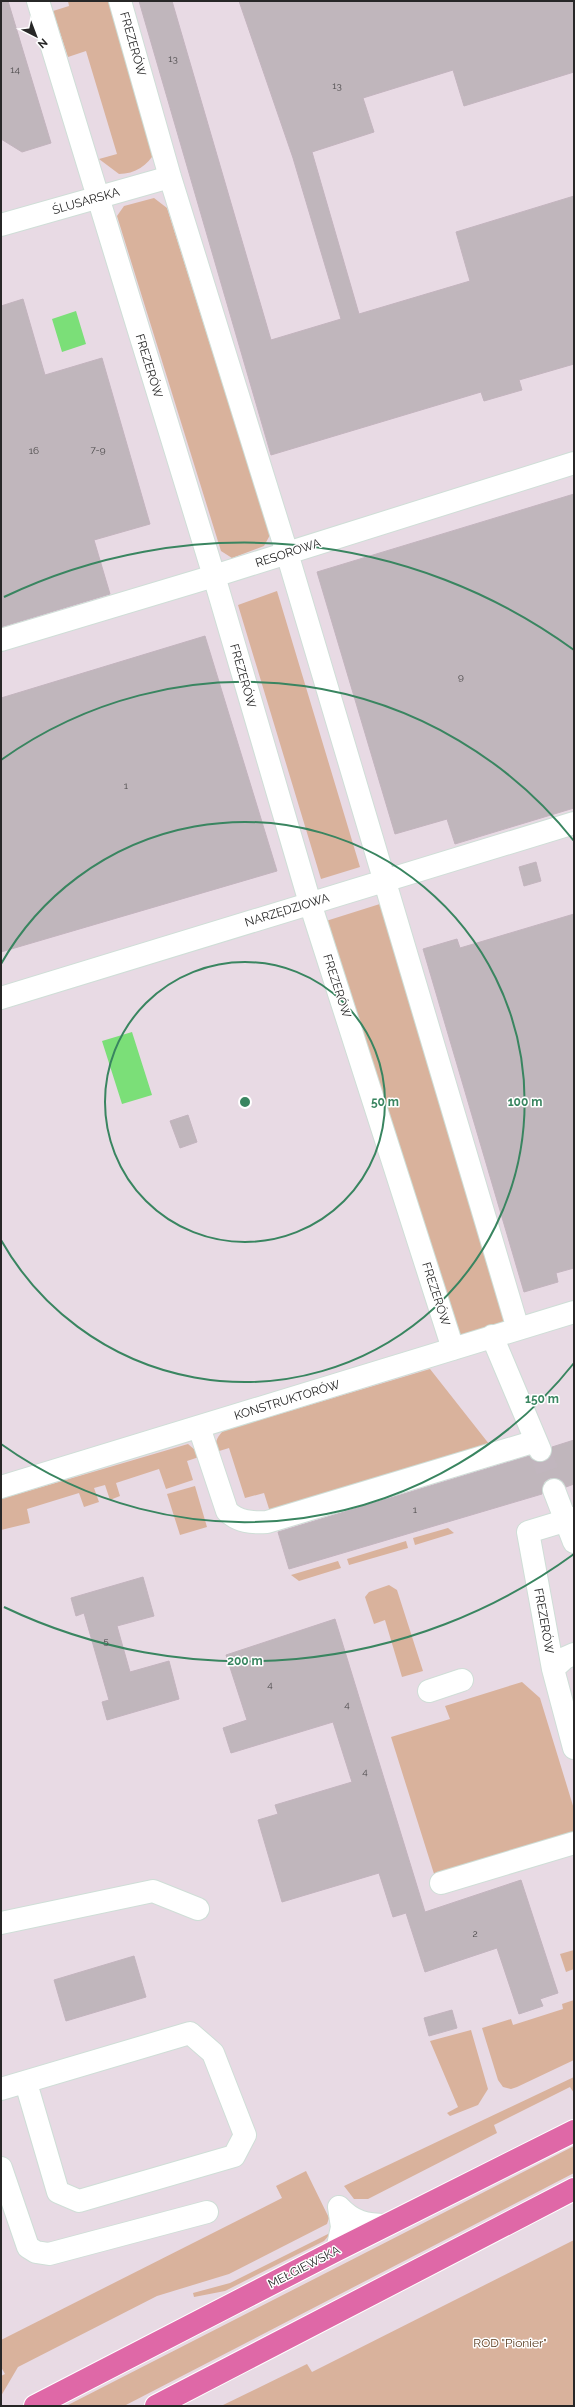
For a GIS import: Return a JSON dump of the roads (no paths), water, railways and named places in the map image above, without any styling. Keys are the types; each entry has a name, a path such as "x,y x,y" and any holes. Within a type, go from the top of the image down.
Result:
{"main road":[{"name":"MEŁGIEWSKA","path":"36,2406 386,2225 574,2131"},
{"path":"156,2406 574,2189"}],"street":[{"name":"FREZERÓW","path":"38,1 97,198 214,576 310,903 453,1349"},
{"name":"FREZERÓW","path":"120,1 170,177 287,553 518,1329"},
{"name":"ŚLUSARSKA","path":"1,225 170,177"},
{"name":"RESOROWA","path":"1,640 214,576 574,463"},
{"name":"NARZĘDZIOWA","path":"1,998 574,823"},
{"name":"KONSTRUKTORÓW","path":"1,1487 574,1312"},
{"path":"199,1427 227,1510 232,1516 253,1523 267,1522 538,1445 492,1336"},
{"path":"554,1490 570,1519 574,1542"},
{"name":"FREZERÓW","path":"570,1519 528,1532 553,1669 574,1748"},
{"path":"553,1669 565,1658 574,1654"},
{"path":"429,1691 462,1680"},
{"path":"440,1883 574,1843"},
{"path":"1,1923 153,1891 198,1909"},
{"path":"1,2089 26,2083 190,2033 213,2053 245,2135 234,2156 79,2202 58,2192 26,2083"},
{"path":"1,2168 28,2247 36,2252 49,2254 207,2212"},
{"path":"338,2250 342,2227 339,2207 350,2218 360,2223 386,2225"}],"tunnel":[{"path":"540,1450 554,1490"}],"park label":[{"name":"ROD \"Pionier\"","path":"510,2343"}]}
